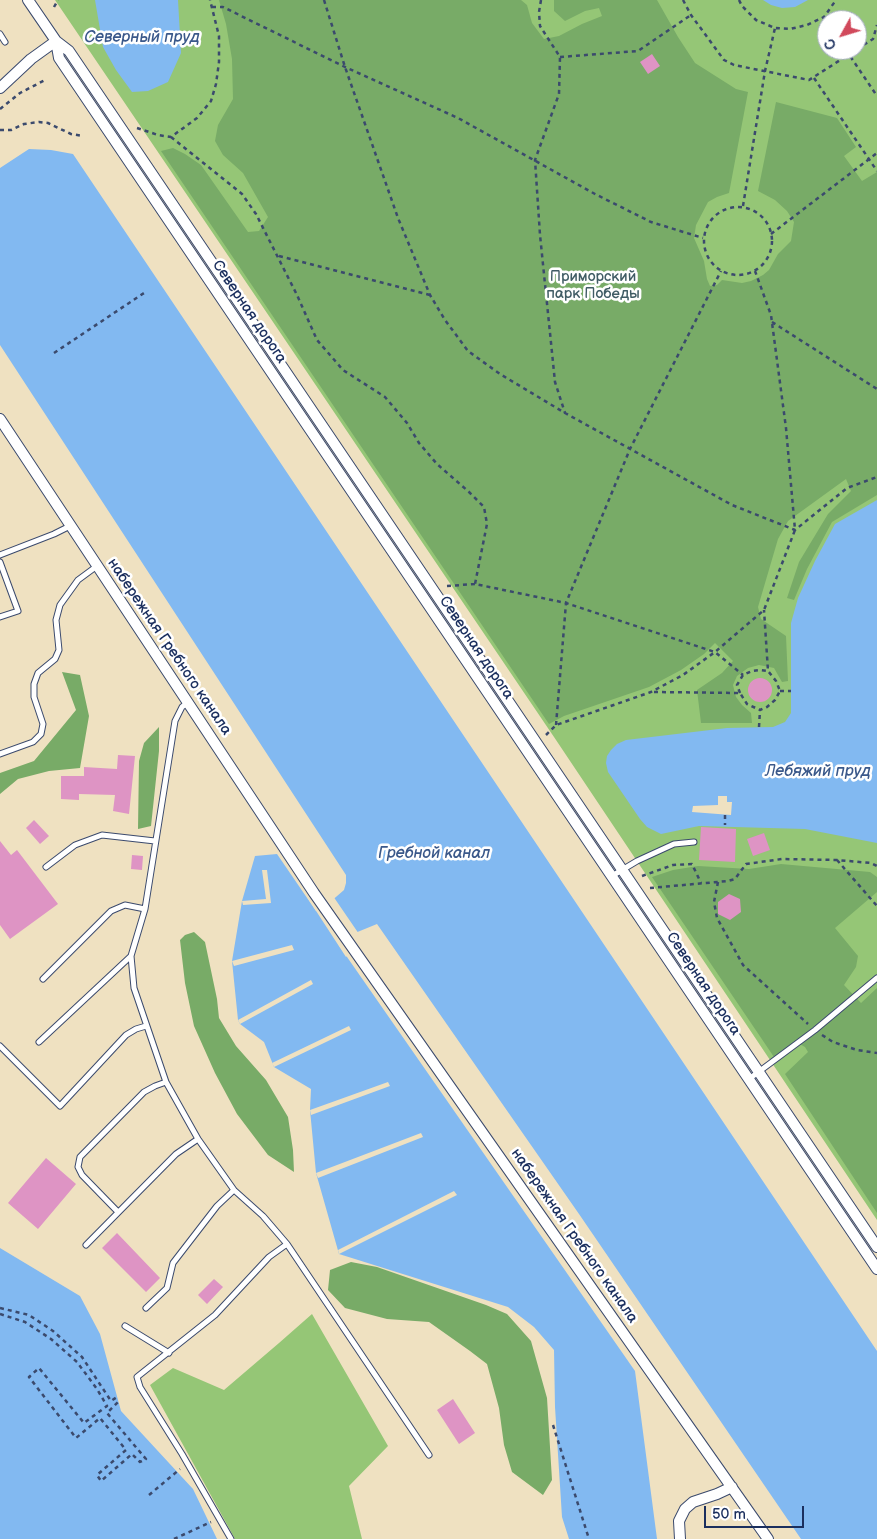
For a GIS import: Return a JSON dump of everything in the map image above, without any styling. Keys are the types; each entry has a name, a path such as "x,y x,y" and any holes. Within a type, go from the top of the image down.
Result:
{"street":[{"name":"Северная дорога","path":"28,0 56,42 69,51 877,1247"},
{"name":"Северная дорога","path":"56,42 59,58 749,1079 875,1262"},
{"path":"0,88 31,59 56,42"},
{"name":"набережная Гребного канала","path":"0,419 314,892 768,1539"},
{"path":"680,1539 679,1521 684,1509 693,1502 732,1487"}],"lane":[{"path":"0,34 5,42"},
{"path":"0,555 70,526"},
{"path":"0,562 18,611 0,617"},
{"path":"0,754 33,742 40,734 43,724 34,697 34,684 38,673 55,659 59,650 56,620 60,605 78,580 97,566"},
{"path":"188,703 182,707 175,721 145,909 131,956 134,988 146,1026 166,1082 198,1139 234,1190 263,1216 286,1244 429,1454"},
{"path":"46,867 75,845 102,835 155,841"},
{"path":"612,876 622,869 674,844 694,842"},
{"path":"43,979 111,911 125,905 145,909"},
{"path":"39,1042 131,956"},
{"path":"749,1079 815,1030 877,978"},
{"path":"0,1046 60,1106 126,1035 146,1026"},
{"path":"118,1212 82,1175 78,1167 80,1157 144,1092 166,1082"},
{"path":"86,1245 176,1154 198,1139"},
{"path":"146,1308 167,1288 173,1263 217,1206 234,1190"},
{"path":"231,1539 182,1454 140,1387 137,1377 215,1315 268,1257 286,1244"},
{"path":"124,1326 169,1353"}],"path":[{"path":"54,7 58,0"},
{"path":"171,137 197,118 210,102 216,84 220,62 219,36 210,0"},
{"path":"324,0 345,67 398,218 430,295 445,320 468,351 500,374 564,413 732,505 795,530"},
{"path":"541,0 539,12 540,26 560,57 559,94 535,160 540,235 555,382 564,413"},
{"path":"684,0 691,15 724,60 734,65 809,80 840,60"},
{"path":"739,0 742,6 756,20 775,28 790,29 807,26 817,21"},
{"path":"212,7 223,7 345,67 458,118 595,194 651,222 703,238"},
{"path":"560,57 638,51 691,15"},
{"path":"867,43 873,39 877,25"},
{"path":"743,206 765,71 775,28"},
{"path":"873,39 877,44"},
{"path":"853,60 877,96"},
{"path":"814,78 877,171"},
{"path":"0,109 20,94 46,80"},
{"path":"0,130 11,130 24,124 39,122 48,123 71,134 83,136"},
{"path":"136,128 171,137 242,194 256,214 278,255 316,340 343,370 385,397 407,422 419,443 437,464 470,492 484,507 487,524 475,584"},
{"path":"772,234 877,153"},
{"path":"743,206 753,210 768,224 772,234 772,244 764,264 755,270 738,275 721,271 713,265 707,257 704,247 703,238 706,227 712,217 726,208 743,206"},
{"path":"278,255 430,295"},
{"path":"755,270 771,315 786,428 795,530 764,610 768,672"},
{"path":"556,725 566,603 630,449 721,271"},
{"path":"54,353 144,293"},
{"path":"772,322 877,389"},
{"path":"795,530 847,488 877,476"},
{"path":"447,586 475,584 566,603 715,652 743,676"},
{"path":"546,735 556,725 651,692 683,675 715,652 764,610"},
{"path":"760,670 768,672 776,681 780,691 775,700 760,710 747,704 737,684 743,676 752,671 760,670"},
{"path":"780,691 791,692"},
{"path":"651,692 740,693"},
{"path":"759,727 760,710"},
{"path":"725,815 725,826"},
{"path":"650,888 735,879 746,864 782,859 837,860 871,863 877,866"},
{"path":"837,860 877,906"},
{"path":"642,876 673,865 692,864 702,884"},
{"path":"718,882 714,902 717,918 743,965 815,1030 833,1042 877,1054"},
{"path":"0,1308 29,1315 52,1331 82,1357 111,1401 117,1397"},
{"path":"0,1314 24,1322 51,1339 77,1362 97,1389 107,1406 84,1423 39,1368 29,1377 76,1438 100,1418 126,1450 96,1475 101,1481 132,1454 140,1462 146,1459 107,1413 118,1402"},
{"path":"553,1424 589,1539"},
{"path":"149,1496 180,1469"},
{"path":"174,1539 214,1521"}],"green space":[{"name":"Приморский парк Победы","path":"55,0 877,0 877,1220 554,737"},
{"name":"Приморский парк Победы","path":"219,0 521,0 527,5 532,23 544,39 559,36 602,16 599,8 585,11 565,21 554,11 554,0 657,0 695,63 736,89 748,92 729,193 708,202 696,225 694,238 704,261 710,286 717,285 722,280 742,283 763,275 769,270 778,254 791,241 794,222 787,211 775,200 758,191 776,102 837,118 856,147 844,156 862,181 877,172 877,495 832,522 807,569 794,600 787,598 799,562 828,514 851,491 846,479 788,521 778,539 758,607 761,619 786,636 788,681 782,682 774,668 759,665 748,668 737,676 733,685 736,697 751,713 752,723 701,723 697,690 722,673 733,661 715,643 704,654 681,670 649,687 564,716 549,724 161,151 173,148 201,165 248,232 259,231 268,217 243,173 223,155 215,141 218,125 233,99 232,59 226,24"},
{"path":"62,672 80,675 89,716 80,768 49,771 18,779 0,794 0,773 34,761 76,710"},
{"path":"159,727 159,751 151,826 138,829 139,761 144,743"},
{"path":"781,864 870,872 877,877 877,892 835,928 858,956 856,967 844,985 861,1003 877,988 877,1213 785,1074 808,1052 805,1047 796,1042 774,1057 652,877 673,870 698,866 749,869"},
{"path":"194,932 205,942 219,1018 236,1046 266,1080 288,1117 294,1172 268,1155 237,1114 215,1073 194,1026 185,983 180,940 185,935"},
{"path":"351,1262 377,1267 507,1314 531,1341 547,1398 552,1480 543,1495 512,1472 504,1445 499,1408 487,1364 429,1322 387,1319 345,1308 328,1290 330,1270"},
{"path":"312,1314 388,1446 349,1486 362,1539 235,1539 150,1385 173,1368 224,1390"}],"water":[{"name":"Северный пруд","path":"95,0 178,0 181,53 168,82 148,91 132,92 116,70 103,47"},
{"path":"763,0 808,0 795,7 782,8 771,5"},
{"name":"Гребной канал","path":"29,149 73,154 877,1351 877,1539 801,1539 579,1214 377,924 355,933 338,944 635,1371 657,1539 569,1539 562,1517 555,1407 554,1350 534,1327 508,1307 339,1254 316,1173 310,1110 311,1089 274,1067 264,1042 240,1024 232,961 242,901 255,856 277,854 316,911 344,890 346,875 0,345 0,168"},
{"name":"Лебяжий пруд","path":"877,500 877,843 805,829 699,826 661,834 647,827 608,772 606,763 607,756 611,750 617,744 626,740 727,728 773,727 785,722 791,713 791,623 798,598 835,524"},
{"path":"0,1248 80,1296 100,1334 121,1411 193,1489 217,1539 0,1539"}],"pier":[{"path":"718,796 727,796 727,802 732,802 731,815 692,812 693,806 718,805"},
{"path":"262,870 267,870 271,903 243,905 242,901 266,899"},
{"path":"309,896 316,908 333,896 359,934 341,945 348,955 346,957 307,897"},
{"path":"292,945 294,950 234,966 232,961"},
{"path":"311,980 313,984 240,1024 238,1020"},
{"path":"349,1026 351,1030 274,1067 272,1063"},
{"path":"388,1082 390,1086 311,1115 310,1110"},
{"path":"421,1133 423,1137 318,1178 316,1173"},
{"path":"454,1191 457,1195 339,1254 338,1250"}],"building":[{"path":"652,54 660,66 648,74 640,62"},
{"path":"760,678 768,682 772,690 768,698 760,702 752,698 748,690 752,682"},
{"path":"118,755 135,756 129,814 113,811 115,795 79,794 79,800 61,799 61,776 84,776 84,767 117,769"},
{"path":"34,820 49,836 40,844 26,828"},
{"path":"701,827 736,829 735,862 699,860"},
{"path":"764,833 770,850 753,856 747,839"},
{"path":"0,841 11,855 17,850 58,904 10,939 0,925"},
{"path":"132,855 143,856 142,870 131,869"},
{"path":"729,894 740,899 741,912 730,920 718,914 718,902"},
{"path":"46,1158 76,1184 38,1229 8,1203"},
{"path":"117,1233 160,1278 146,1292 102,1248"},
{"path":"214,1279 223,1287 207,1304 198,1295"},
{"path":"453,1399 475,1433 459,1444 437,1410"}]}
